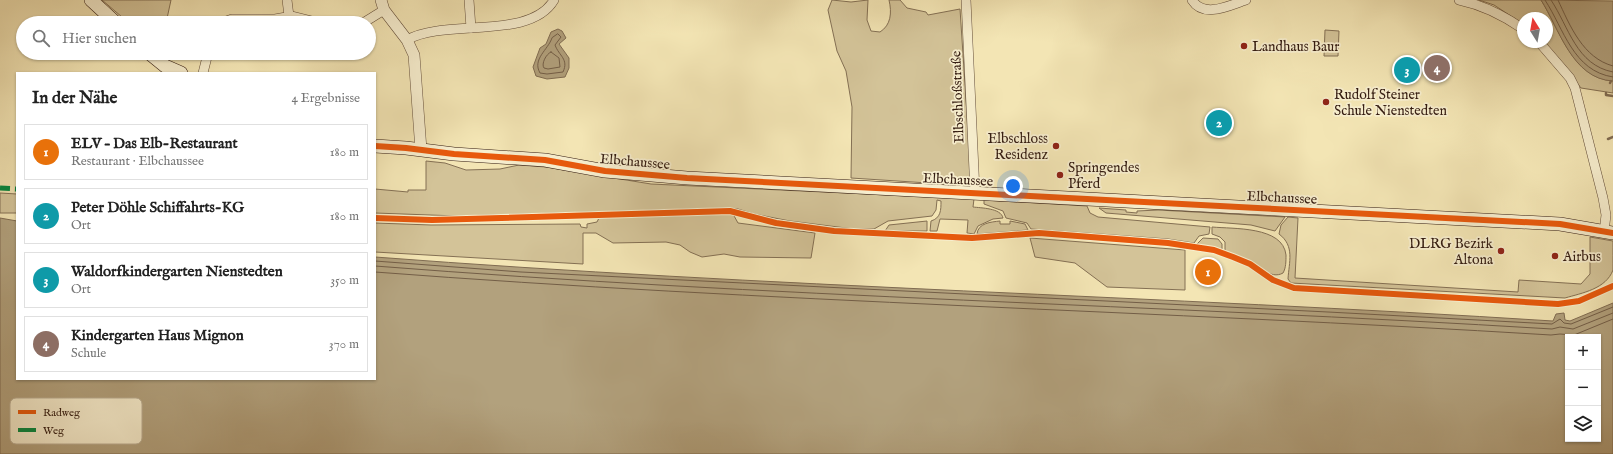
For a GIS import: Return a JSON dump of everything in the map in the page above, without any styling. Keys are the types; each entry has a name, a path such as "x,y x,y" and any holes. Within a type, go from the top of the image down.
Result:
{"main road":[{"path":"91,0 108,16"},
{"path":"158,60 165,66 179,72"},
{"name":"Elbchaussee","path":"376,146 462,155 545,160 605,171 642,175 1560,224 1608,232"}],"street":[{"path":"287,0 289,16"},
{"path":"469,0 471,28"},
{"path":"407,40 424,34 528,21 545,10 554,0"},
{"name":"Elbschloßstraße","path":"966,0 975,192"},
{"path":"1192,0 1198,8 1207,10 1246,0"},
{"path":"1459,0 1473,3 1498,13 1517,25"},
{"path":"371,16 383,5 411,47 415,63 421,150"},
{"path":"1544,48 1570,78 1575,88 1598,176 1608,232"},
{"path":"204,72 207,60"}],"shaded area":[{"path":"102,0 171,0 168,16 121,16"},
{"path":"832,0 851,2 868,0 867,20 871,31 880,32 884,29 890,18 889,0 900,0 907,8 926,12 928,15 960,9 971,176 969,181 959,185 851,178 852,107 846,71 837,51 828,10"},
{"path":"1479,0 1541,0 1548,12 1517,12 1517,20 1494,5"},
{"path":"1553,21 1568,50 1587,71 1599,78 1613,81 1613,93 1581,88 1549,48 1553,48"},
{"path":"1325,30 1339,31 1338,56 1324,56"},
{"path":"426,161 445,163 466,170 500,169 519,165 546,167 651,184 974,199 973,207 995,210 999,212 1003,218 993,219 978,226 974,234 967,233 968,220 940,219 937,231 930,231 931,221 939,216 941,201 937,200 936,210 932,216 888,221 874,229 854,229 790,221 754,214 738,209 727,208 458,216 376,213 376,189 408,192 408,190 426,190"},
{"path":"0,193 16,194 16,213 0,213"},
{"path":"984,200 1087,206 1090,213 1098,217 1210,227 1209,234 1199,236 1194,243 1168,239 1031,229 1027,223 1006,218 1003,211 984,204"},
{"path":"1099,208 1126,210 1126,212 1137,213 1137,211 1158,210 1285,217 1275,231 1251,225 1106,213"},
{"path":"733,214 738,223 815,233 811,258 740,257 724,254 702,257 690,252 680,245 666,242 613,243 596,233 583,233 583,264 376,252 376,223 431,225 580,224 581,227 587,228 587,224 597,222 599,218"},
{"path":"1288,217 1298,218 1295,278 1518,292 1519,280 1581,284 1590,274 1590,237 1613,241 1613,270 1605,282 1599,286 1586,292 1565,298 1291,283 1288,279 1290,260 1289,249 1284,239 1279,234 1281,225"},
{"path":"927,221 927,231 885,231 889,225"},
{"path":"1000,221 1000,224 1010,224 1010,221 1025,224 1028,230 977,234 982,225"},
{"path":"1212,227 1256,231 1267,234 1276,239 1283,246 1286,255 1283,273 1274,275 1225,251 1225,242 1220,237 1212,234"},
{"path":"1030,238 1185,250 1185,290 1107,287 1075,263 1035,257"},
{"path":"1203,238 1218,239 1222,244 1222,250 1197,244"}],"water":[{"path":"1541,0 1613,1 1613,81 1599,78 1587,71 1577,62 1568,50 1553,21 1553,12 1548,11"},
{"path":"558,29 562,31 566,38 559,44 569,58 569,68 565,77 547,79 536,76 533,67 540,48 546,44 551,32"},
{"path":"0,218 16,221 16,380 376,380 376,257 816,284 1406,312 1553,321 1556,314 1564,313 1565,320 1570,321 1613,303 1613,454 0,454"}],"waterway":[{"path":"1606,93 1606,95 1613,96"},
{"path":"1608,139 1613,137"}],"marked path":[{"path":"0,188 16,189"}],"cycle path":[{"path":"376,146 454,154 545,160 605,171 687,178 1560,224 1613,233"},
{"path":"376,218 432,220 730,211 776,223 834,231 972,238 1039,233 1168,243 1214,250 1250,264 1273,280 1294,288 1558,304 1579,301 1613,286"}],"place":[{"name":"Landhaus Baur","path":"1244,46"},
{"name":"Kindergarten Haus Mignon","path":"1437,68"},
{"name":"Waldorfkindergarten Nienstedten","path":"1407,70"},
{"name":"Rudolf Steiner Schule Nienstedten","path":"1326,102"},
{"name":"Peter Döhle Schiffahrts-KG","path":"1219,123"},
{"name":"Elbschloss Residenz","path":"1056,146"},
{"name":"Springendes Pferd","path":"1060,175"},
{"name":"DLRG Bezirk Altona","path":"1501,251"},
{"name":"Airbus","path":"1555,256"},
{"name":"ELV – Das Elb-Restaurant","path":"1208,272"}]}
